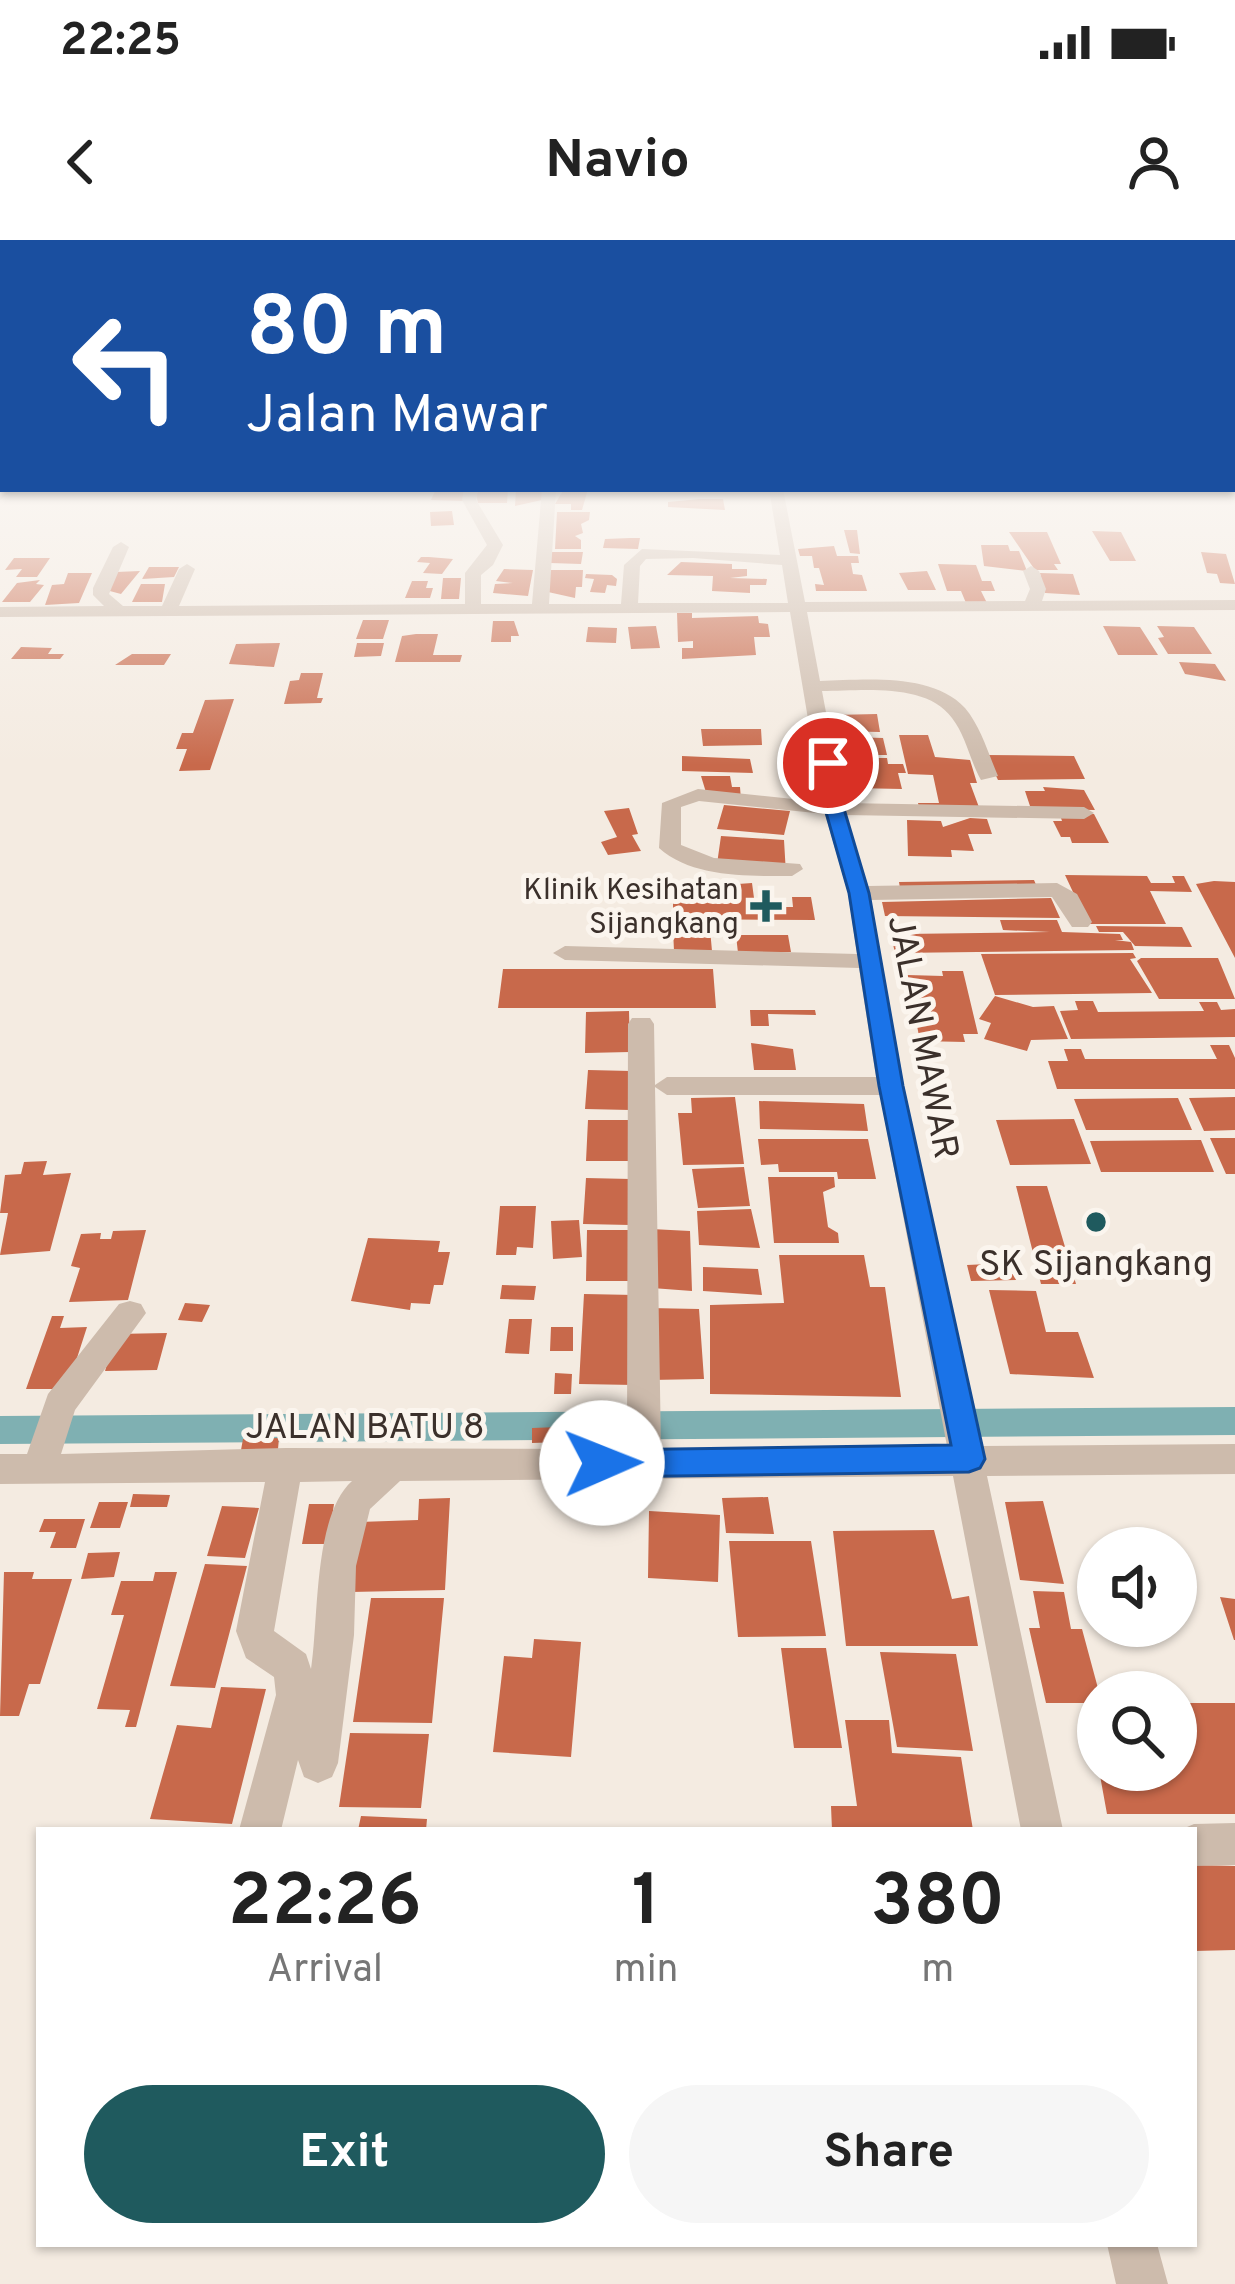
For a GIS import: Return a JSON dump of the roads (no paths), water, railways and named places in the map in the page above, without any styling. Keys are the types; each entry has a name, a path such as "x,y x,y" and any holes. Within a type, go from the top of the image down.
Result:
{"street":[{"path":"108,574 101,595 117,609"},
{"path":"169,609 185,574"},
{"path":"473,574 473,609"},
{"path":"540,609 543,574"},
{"path":"628,608 631,574"},
{"name":"JALAN MAWAR","path":"794,574 835,809 859,893 891,1086 1041,1827"},
{"path":"1032,574 1038,589 1033,605"},
{"path":"0,612 1226,604 1235,630"},
{"path":"815,686 901,689 944,701 956,708 988,776"},
{"path":"792,869 747,869 688,858 670,848 668,814 673,803 698,795 835,809 1084,813"},
{"path":"859,893 1057,890 1070,898 1080,922"},
{"path":"565,953 867,961"},
{"path":"641,1024 644,1462"},
{"path":"668,1086 891,1086"},
{"path":"48,1442 130,1313"},
{"name":"JALAN BATU 8","path":"0,1468 48,1442 286,1463 392,1466 968,1450 1235,1459"},
{"path":"261,1827 295,1695 292,1666 259,1645 255,1631 286,1463"},
{"path":"318,1763 335,1635 338,1566 354,1501 392,1466"},
{"path":"1197,1845 1235,1844"},
{"path":"1133,2247 1142,2284"}],"waterway":[{"path":"0,1430 1235,1421"}],"place":[{"name":"Klinik Kesihatan Sijangkang","path":"766,906"},
{"name":"SK Sijangkang","path":"1096,1222"}]}
